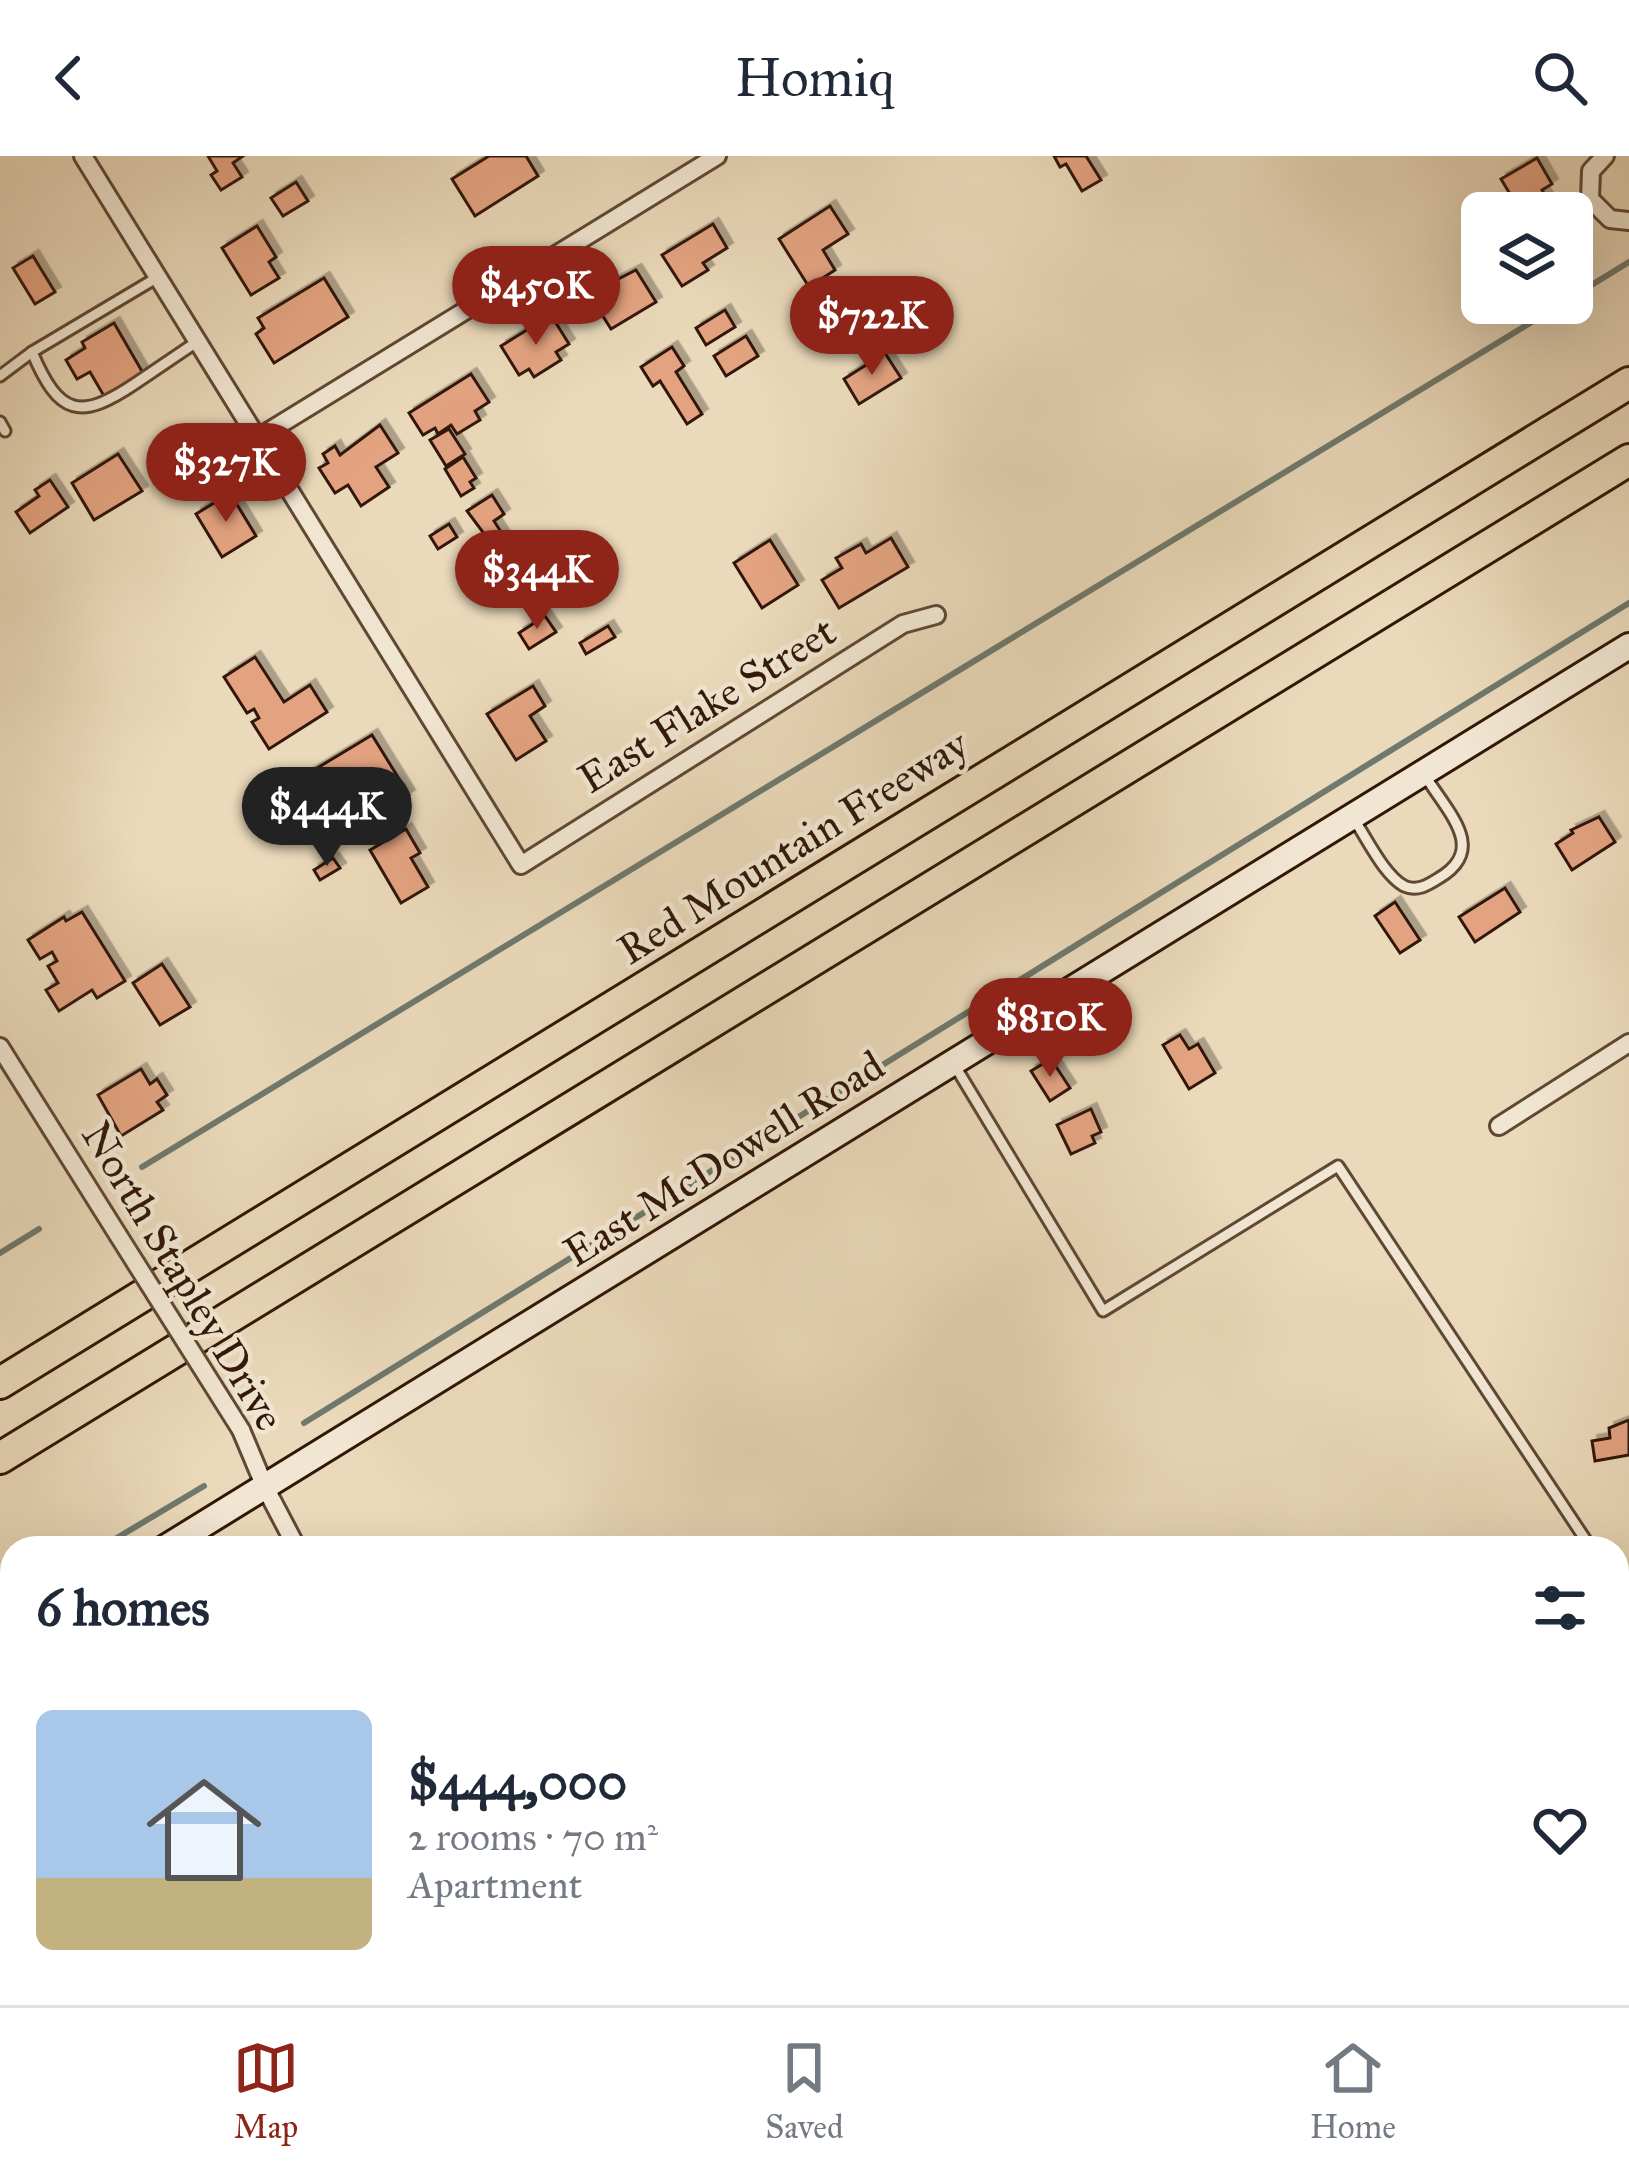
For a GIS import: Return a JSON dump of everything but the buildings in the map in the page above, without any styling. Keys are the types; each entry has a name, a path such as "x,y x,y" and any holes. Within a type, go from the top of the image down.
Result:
{"highway":[{"name":"Red Mountain Freeway","path":"0,1383 1629,382"},
{"path":"0,1458 1629,460"}],"street":[{"path":"83,156 258,438 688,164 717,156"},
{"path":"1605,156 1591,171 1590,199 1610,219 1629,221"},
{"name":"East Flake Street","path":"258,438 521,865 904,624 936,615"},
{"name":"East McDowell Road","path":"185,1536 1629,646"},
{"path":"1499,1126 1629,1043"},
{"name":"North Stapley Drive","path":"0,1047 241,1430 292,1536"}],"lane":[{"path":"0,376 158,277"},
{"path":"32,352 59,398 77,408 98,408 198,340"},
{"path":"1352,817 1400,884 1412,889 1427,885 1456,868 1465,855 1464,839 1424,772"},
{"path":"953,1063 1103,1311 1338,1166 1583,1536"}],"waterway":[{"path":"1593,284 1629,262"},
{"path":"142,1167 1528,324"},
{"path":"304,1423 1629,603"},
{"path":"0,1253 39,1229"},
{"path":"120,1536 204,1486"}]}
